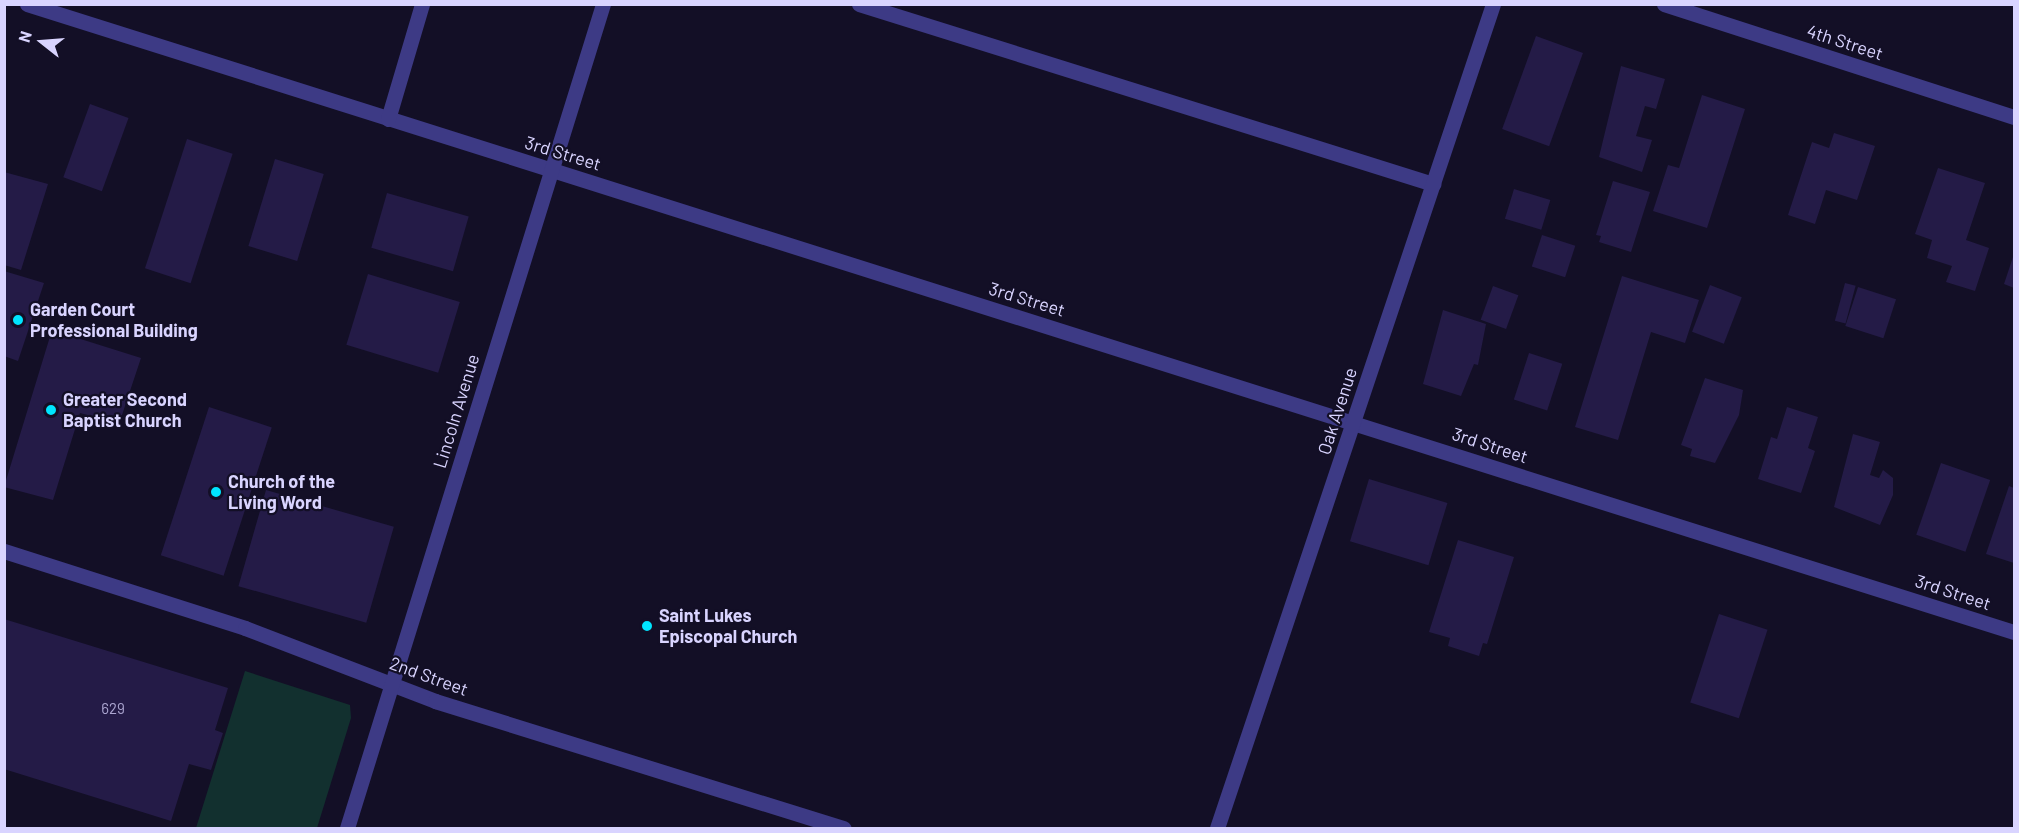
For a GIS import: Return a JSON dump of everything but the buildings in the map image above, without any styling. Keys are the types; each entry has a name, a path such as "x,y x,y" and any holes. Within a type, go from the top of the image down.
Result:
{"street":[{"name":"3rd Street","path":"27,4 2014,632"},
{"path":"388,119 422,4"},
{"name":"Lincoln Avenue","path":"348,828 603,4"},
{"path":"859,4 1433,184"},
{"name":"Oak Avenue","path":"1217,828 1493,4"},
{"name":"4th Street","path":"1664,4 2014,117"},
{"name":"2nd Street","path":"4,551 245,628 391,684 844,828"}],"green space":[{"path":"245,671 350,705 351,718 317,828 196,828"}],"place":[{"name":"Garden Court Professional Building","path":"18,320"},
{"name":"Greater Second Baptist Church","path":"51,410"},
{"name":"Church of the Living Word","path":"216,492"},
{"name":"Saint Lukes Episcopal Church","path":"647,626"}]}
